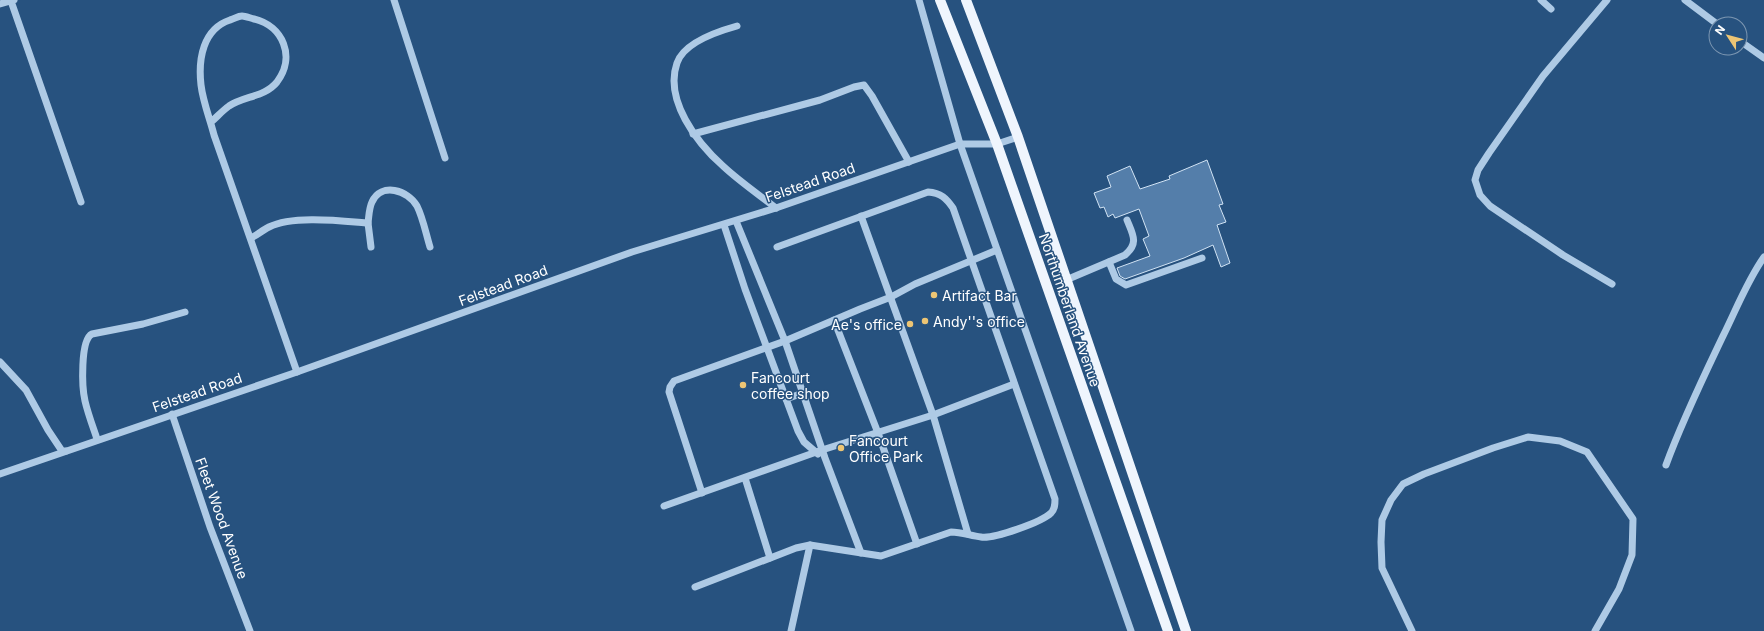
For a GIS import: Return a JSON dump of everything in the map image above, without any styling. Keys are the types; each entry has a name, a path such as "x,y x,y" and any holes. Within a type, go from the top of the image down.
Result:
{"main road":[{"name":"Northumberland Avenue","path":"940,0 997,144 1168,631"},
{"name":"Northumberland Avenue","path":"966,0 1018,136 1186,631"}],"street":[{"path":"0,4 13,0 81,202"},
{"path":"394,0 445,158"},
{"path":"919,0 960,144 1131,631"},
{"path":"1541,0 1551,9"},
{"path":"1607,0 1543,76 1489,153 1478,170 1475,180 1480,195 1490,206 1563,255 1612,284"},
{"path":"1685,0 1708,17"},
{"path":"211,122 229,106 266,92 277,82 285,65 286,48 278,33 264,21 242,16 220,23 208,36 201,62 201,86 211,122 297,372"},
{"path":"737,26 717,32 697,41 677,62 674,78 675,95 682,115 693,134 722,166 776,208"},
{"path":"1748,46 1764,58"},
{"path":"693,134 820,100 854,87 864,86 872,96 909,162"},
{"name":"Felstead Road","path":"0,474 297,372 632,252 776,208 960,144 997,144 1018,136"},
{"path":"371,247 368,223 372,202 377,194 393,189 400,192 416,206 430,248"},
{"path":"695,588 796,548 810,545 881,556 951,532 990,537 1019,528 1047,516 1052,512 1056,505 953,208 943,196 936,192 928,192 777,247"},
{"path":"861,216 933,415 968,534"},
{"path":"251,238 270,226 283,222 300,220 368,223"},
{"path":"736,220 786,341 803,393 819,451"},
{"path":"1066,280 1125,255 1132,249 1134,237 1127,220"},
{"path":"724,225 745,289 798,431 804,442 819,451 825,458 861,554"},
{"path":"702,493 669,392 674,381 678,378 786,341 891,297 915,284 970,260 997,250"},
{"path":"1666,465 1675,440 1707,370 1761,266 1764,257"},
{"path":"1109,262 1116,279 1126,285 1202,258"},
{"path":"97,440 84,400 84,347 87,338 92,334 143,324 185,312"},
{"path":"834,320 878,432 917,544"},
{"path":"0,362 26,390 48,430 62,451 66,451"},
{"path":"664,506 819,451 933,415 1014,384"},
{"path":"786,399 803,393"},
{"name":"Fleet Wood Avenue","path":"172,414 210,527 250,631"},
{"path":"1412,631 1382,568 1382,520 1391,500 1403,484 1424,474 1493,448 1528,437 1560,441 1588,452 1633,519 1632,555 1619,589 1595,631"},
{"path":"745,478 770,558"},
{"path":"791,631 810,545"}],"building":[{"path":"1207,160 1223,204 1219,205 1226,222 1217,225 1230,263 1221,267 1213,245 1184,258 1125,279 1120,276 1117,268 1150,256 1143,239 1149,236 1139,209 1115,218 1113,214 1108,217 1104,207 1100,208 1094,193 1111,187 1107,176 1130,166 1140,189 1170,179 1169,176"}],"place":[{"name":"Artifact Bar","path":"934,295"},
{"name":"Andy''s office","path":"925,321"},
{"name":"Ae's office","path":"910,324"},
{"name":"Fancourt coffee shop","path":"743,385"},
{"name":"Fancourt Office Park","path":"841,448"}]}
